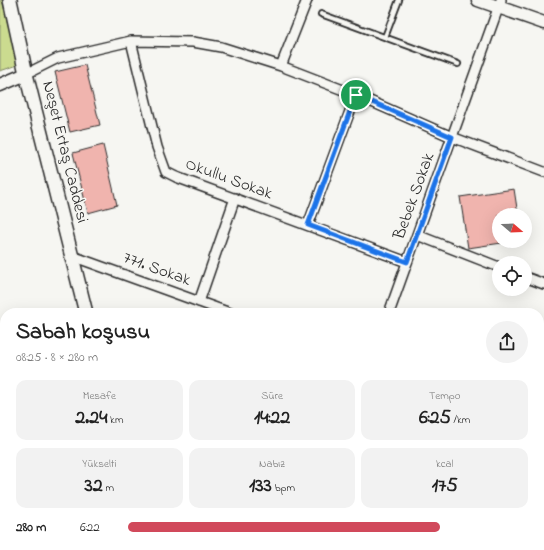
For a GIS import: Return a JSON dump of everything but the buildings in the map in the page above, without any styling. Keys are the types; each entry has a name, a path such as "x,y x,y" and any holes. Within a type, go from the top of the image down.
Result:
{"main road":[{"name":"Neşet Ertaş Caddesi","path":"10,0 26,74 85,308"}],"street":[{"path":"281,66 307,0"},
{"path":"478,0 500,3 544,23"},
{"name":"Bebek Sokak","path":"391,308 500,3"},
{"path":"0,85 58,58 131,41 193,42 221,47 281,66 356,95 452,137 544,172"},
{"name":"Okullu Sokak","path":"131,41 157,147 166,172 407,262"},
{"path":"308,225 356,95"},
{"path":"199,302 235,198"},
{"path":"417,235 492,264"},
{"name":"771. Sokak","path":"72,256 216,308"},
{"path":"532,280 544,284"}],"lane":[{"path":"385,37 399,0"},
{"path":"321,14 458,64"}],"green space":[{"path":"0,0 2,0 18,65 0,71"}],"route":[{"path":"356,95 452,137 407,262 308,225 356,95"}]}
